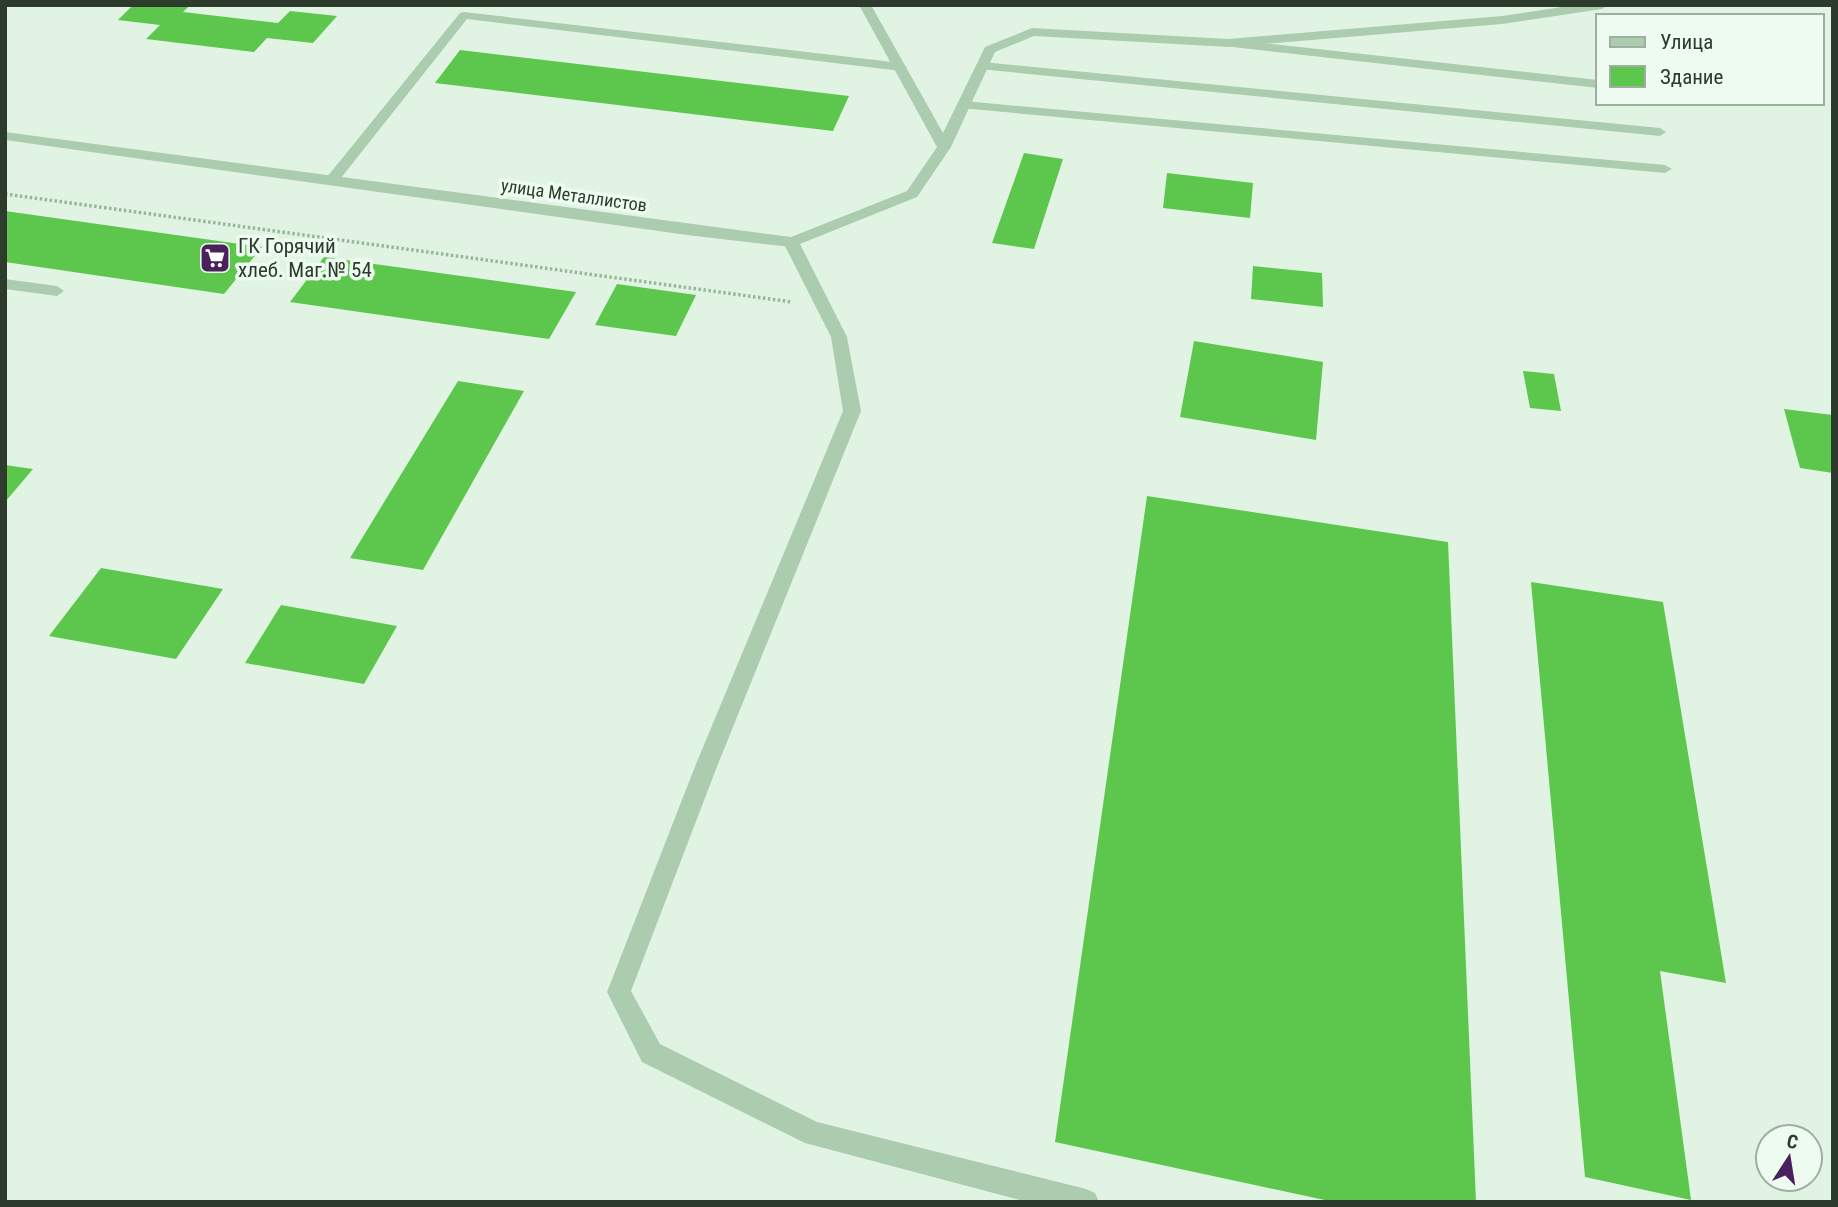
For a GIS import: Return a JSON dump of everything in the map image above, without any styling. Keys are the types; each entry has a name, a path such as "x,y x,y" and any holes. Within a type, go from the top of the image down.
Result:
{"street":[{"path":"865,5 944,147"},
{"name":"улица Металлистов","path":"5,136 791,242 912,194 944,147 990,50 1032,32 1228,43 1502,20 1602,5"},
{"path":"791,242 839,337 852,411 702,777 619,992 652,1053 814,1134 1086,1202"}],"lane":[{"path":"332,180 464,15 901,67"},
{"path":"1228,43 1596,83"},
{"path":"983,66 1660,132"},
{"path":"964,105 1665,169"},
{"path":"5,284 57,291"}],"path":[{"path":"5,194 824,307"}],"building":[{"path":"133,5 190,5 183,12 278,23 290,11 337,16 313,43 267,38 254,52 146,39 160,25 118,20"},
{"path":"460,50 849,96 833,131 435,83"},
{"path":"1024,153 1063,159 1034,249 992,243"},
{"path":"1167,173 1253,183 1250,218 1163,208"},
{"path":"5,211 262,247 224,294 5,262"},
{"path":"324,257 576,292 549,339 290,302"},
{"path":"1253,266 1322,273 1323,307 1251,299"},
{"path":"617,284 696,295 676,336 595,325"},
{"path":"1194,341 1323,362 1316,440 1180,417"},
{"path":"1523,371 1554,374 1561,411 1530,408"},
{"path":"458,381 524,391 423,570 350,558"},
{"path":"1784,409 1833,415 1833,473 1800,468"},
{"path":"5,465 33,469 5,502"},
{"path":"1147,496 1448,542 1476,1202 1334,1202 1055,1142"},
{"path":"101,568 223,589 176,659 49,636"},
{"path":"1531,582 1663,602 1726,983 1660,971 1691,1200 1585,1177"},
{"path":"281,605 397,626 364,684 245,663"}],"place":[{"name":"ГК Горячий хлеб. Маг.№ 54","path":"215,258"}]}
